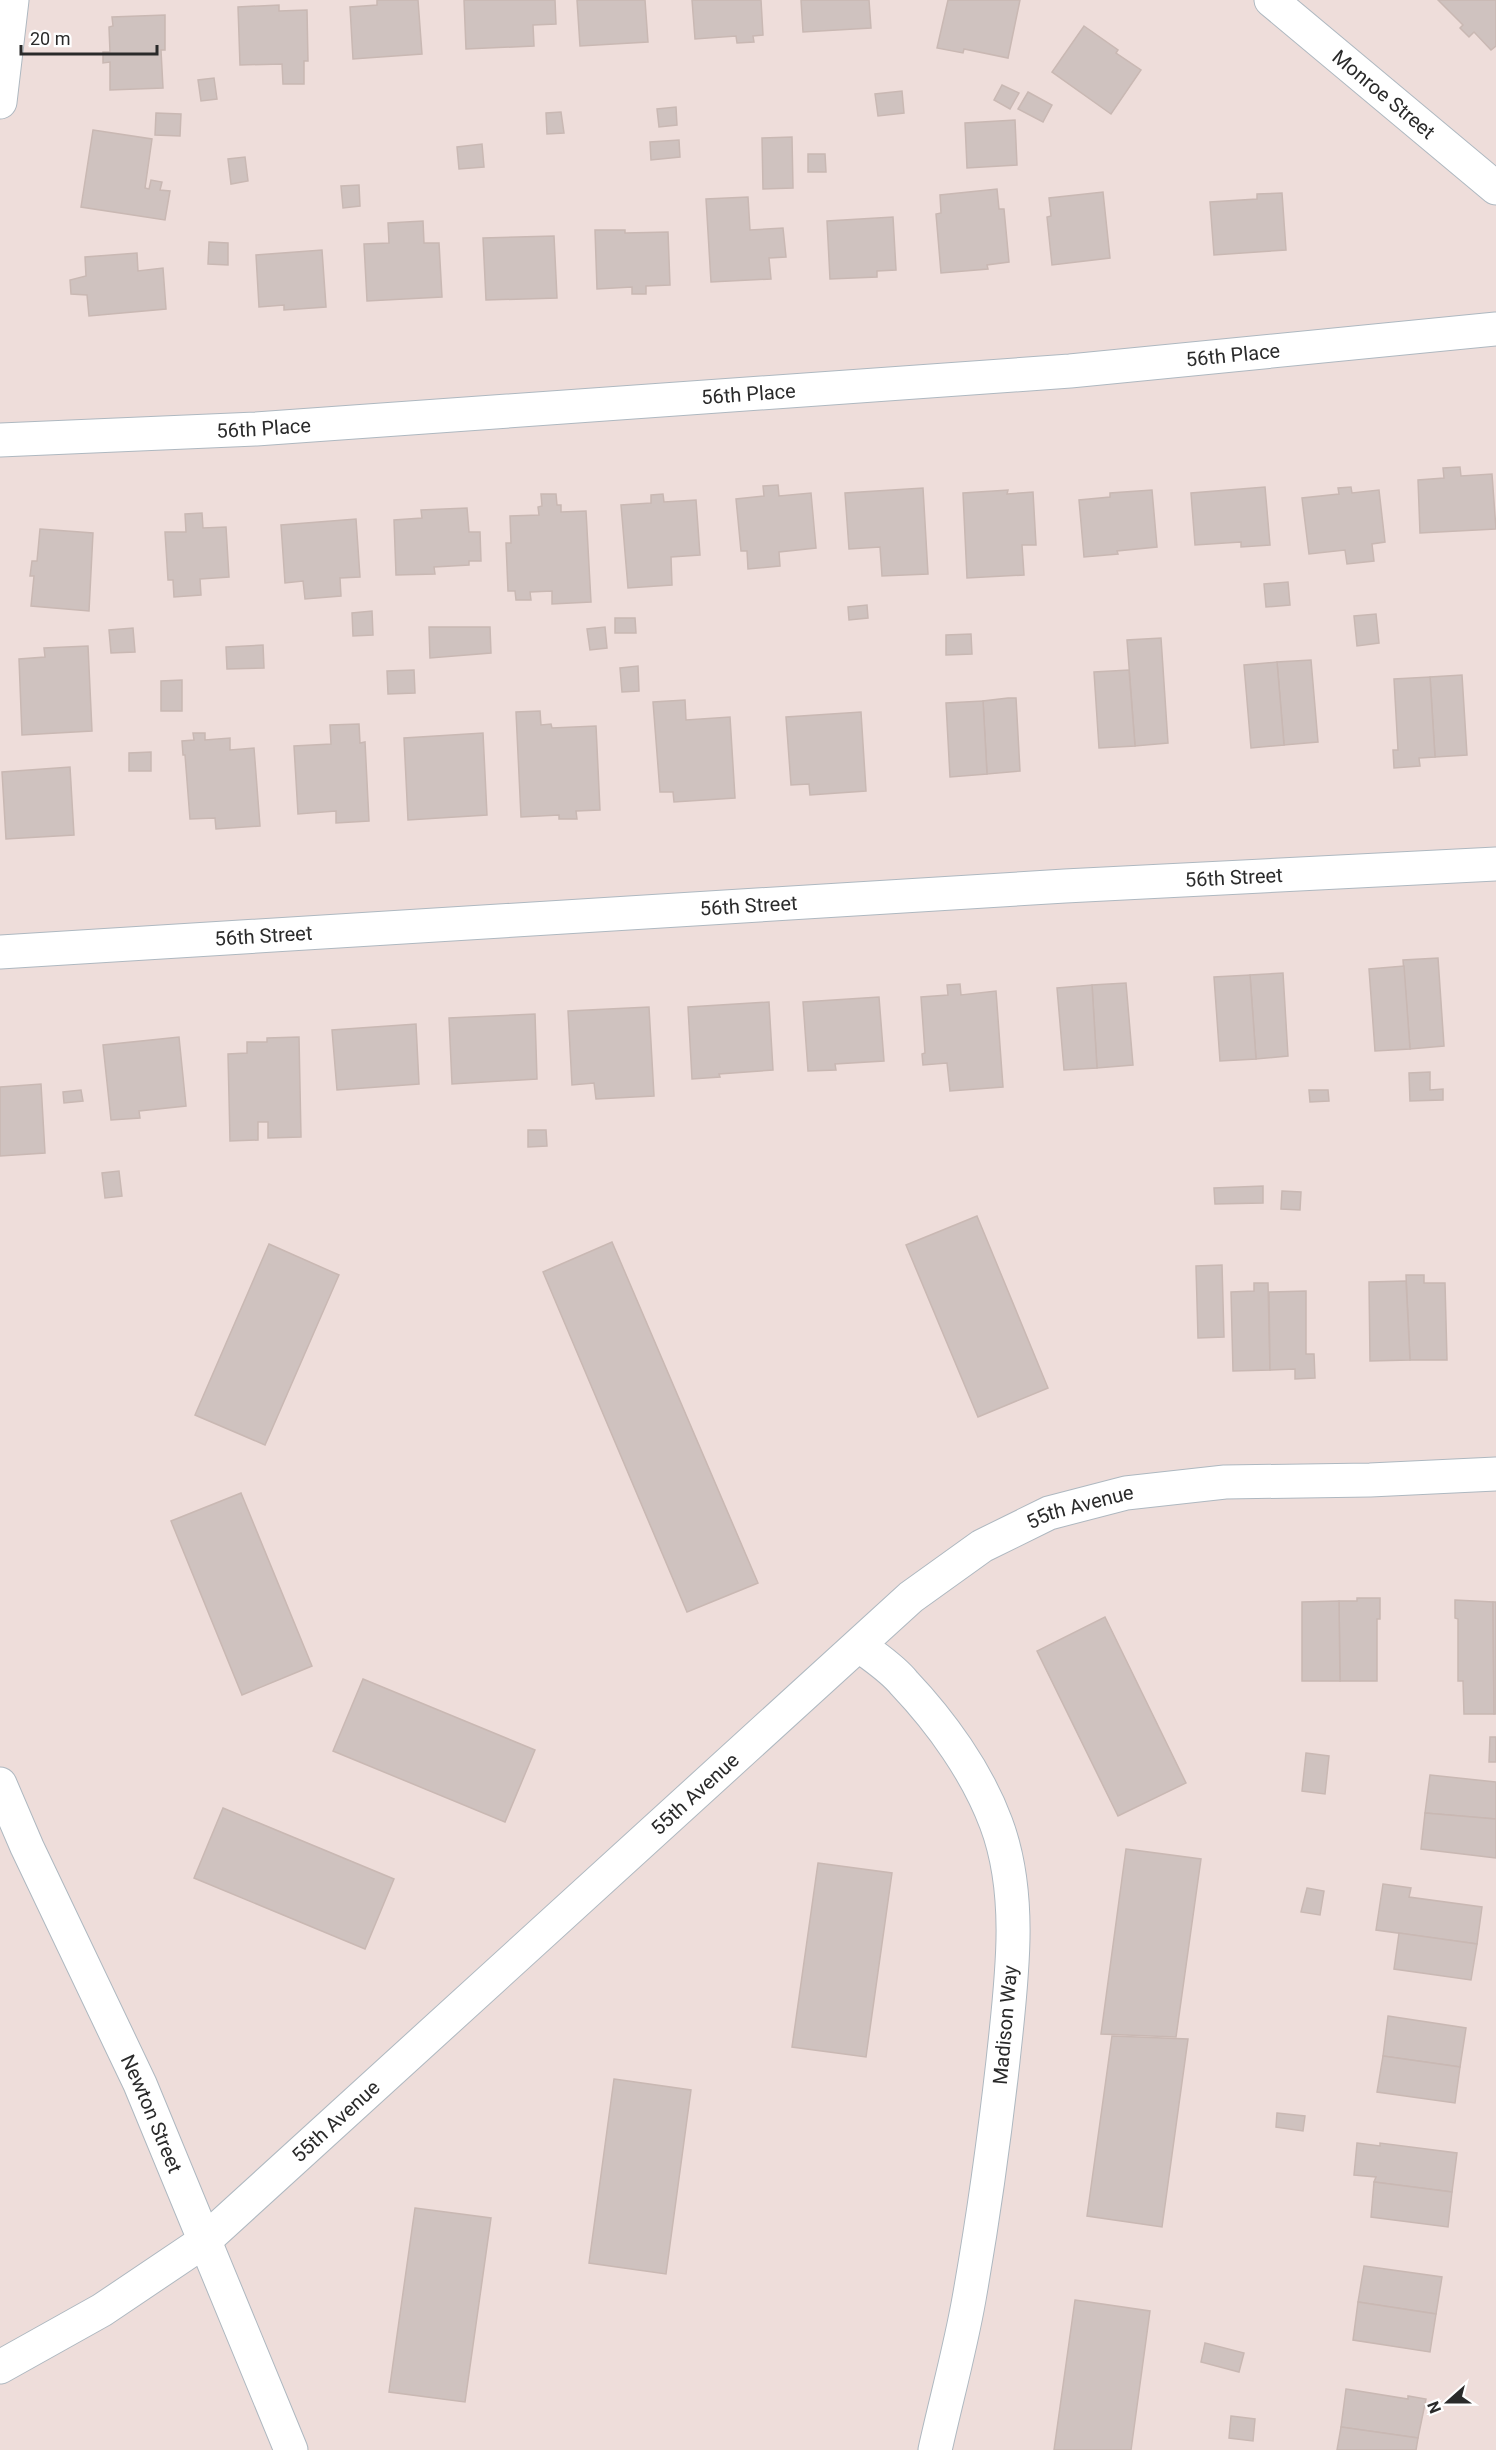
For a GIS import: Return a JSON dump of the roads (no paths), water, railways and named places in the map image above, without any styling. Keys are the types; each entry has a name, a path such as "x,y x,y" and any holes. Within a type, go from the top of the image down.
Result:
{"street":[{"path":"0,102 12,0"},
{"name":"Monroe Street","path":"1271,0 1496,188"},
{"name":"56th Place","path":"0,440 256,429 1058,372 1496,329"},
{"name":"56th Street","path":"0,952 1065,886 1496,864"},
{"name":"55th Avenue","path":"0,2367 102,2310 203,2242 911,1597 982,1546 1049,1513 1126,1493 1224,1482 1370,1480 1496,1474"},
{"name":"Madison Way","path":"859,1645 903,1681 957,1751 974,1777 996,1822 1011,1874 1012,1934 1009,2007 994,2136 969,2300 935,2450"},
{"name":"Newton Street","path":"0,1784 140,2084 203,2242 291,2450"}]}
